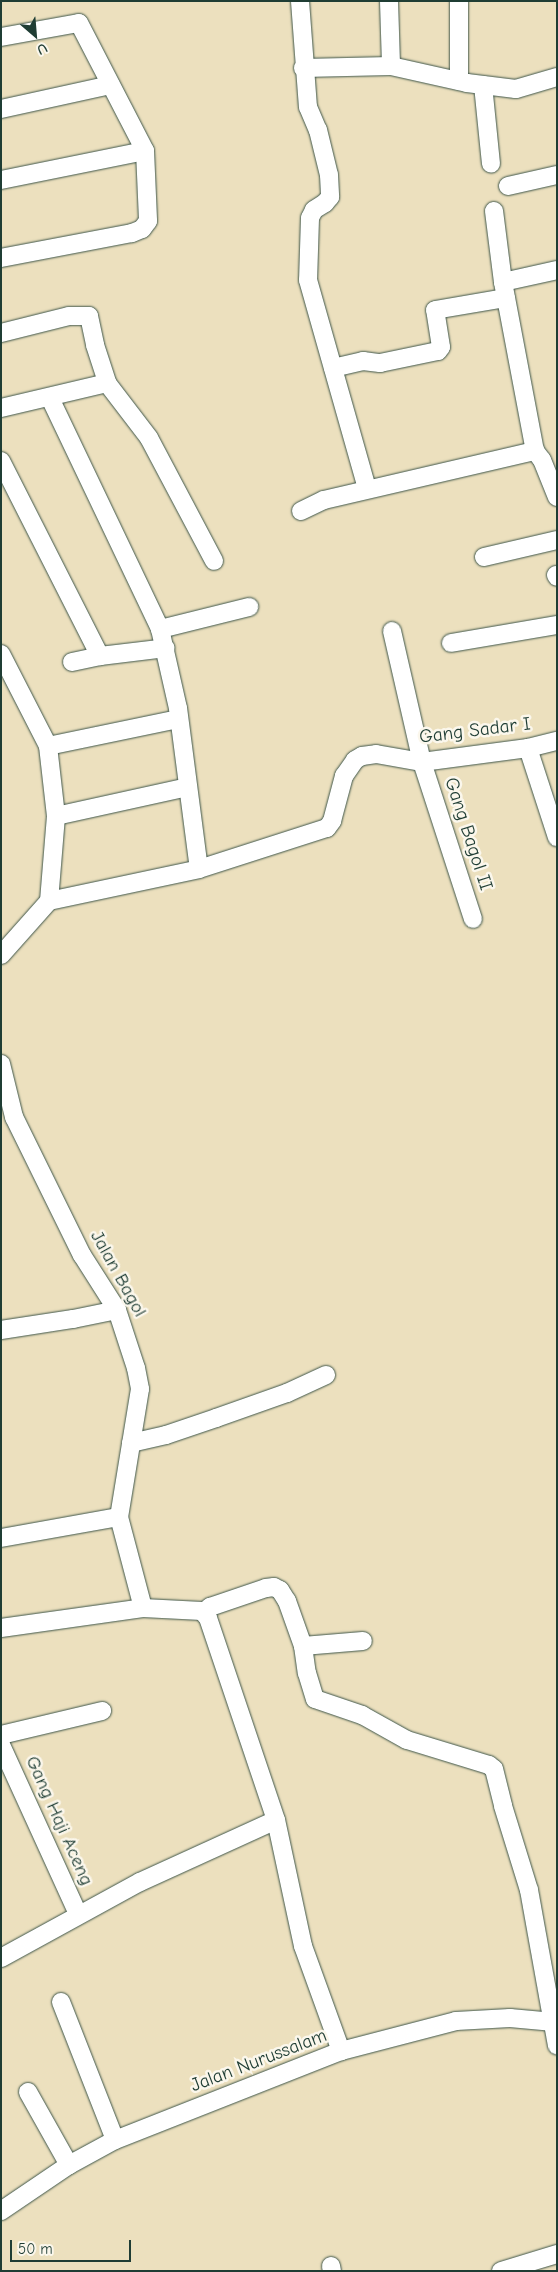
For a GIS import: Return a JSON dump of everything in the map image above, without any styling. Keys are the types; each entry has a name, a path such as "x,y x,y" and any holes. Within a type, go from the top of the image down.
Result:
{"street":[{"path":"300,1 303,68 308,106 318,130 328,175 330,197 325,203 314,210 310,218 308,280 367,490"},
{"path":"389,1 391,66"},
{"path":"459,81 460,1"},
{"path":"1,37 79,23 145,151 148,221 142,229 132,233 1,258"},
{"path":"303,68 391,66 459,81 516,89 557,77"},
{"path":"1,109 110,85"},
{"path":"483,85 491,164"},
{"path":"1,180 145,151"},
{"path":"508,186 557,175"},
{"path":"494,211 504,290 535,451 542,460 557,497"},
{"path":"333,368 363,361 380,363 438,351 442,347 434,311 436,309 504,290 557,270"},
{"path":"1,333 69,316 89,316 95,345 107,383 148,438 214,561"},
{"path":"1,408 50,398 107,383"},
{"path":"1,955 49,901 199,869 177,702 166,648 160,629 50,398"},
{"path":"301,512 324,500 535,451"},
{"path":"1,461 100,656"},
{"path":"484,557 557,540"},
{"path":"160,629 248,608"},
{"path":"451,643 557,625"},
{"name":"Gang Bagol II","path":"392,631 422,762 473,918"},
{"path":"72,662 100,656 166,648"},
{"path":"1,654 48,746 56,816 49,901"},
{"path":"48,746 178,719"},
{"name":"Gang Sadar I","path":"199,869 320,830 332,821 344,776 355,760 362,756 376,754 422,762 528,748 557,741"},
{"path":"528,748 557,837"},
{"path":"56,816 188,787"},
{"name":"Jalan Bagol","path":"1,1064 19,1125 82,1255 117,1310 125,1330 140,1389 119,1517"},
{"path":"1,1330 117,1310"},
{"path":"131,1443 166,1435 216,1418 326,1375"},
{"path":"1,1538 119,1517 143,1608"},
{"path":"1,1628 143,1608 204,1612 210,1607 274,1587 284,1596 303,1646 313,1695 318,1701 362,1715 406,1740 489,1765 494,1769 503,1806 529,1890 557,2046"},
{"path":"204,1612 208,1618 276,1820 303,1946 341,2051"},
{"path":"303,1646 363,1642"},
{"path":"1,1734 102,1711"},
{"name":"Gang Haji Aceng","path":"1,1745 78,1914"},
{"path":"1,1958 78,1914 140,1882 276,1820"},
{"path":"62,2002 115,2140"},
{"name":"Jalan Nurussalam","path":"1,2211 69,2165 115,2140 341,2051 456,2021 510,2018 554,2022"},
{"path":"28,2092 69,2165"},
{"path":"501,2271 557,2254"}]}
